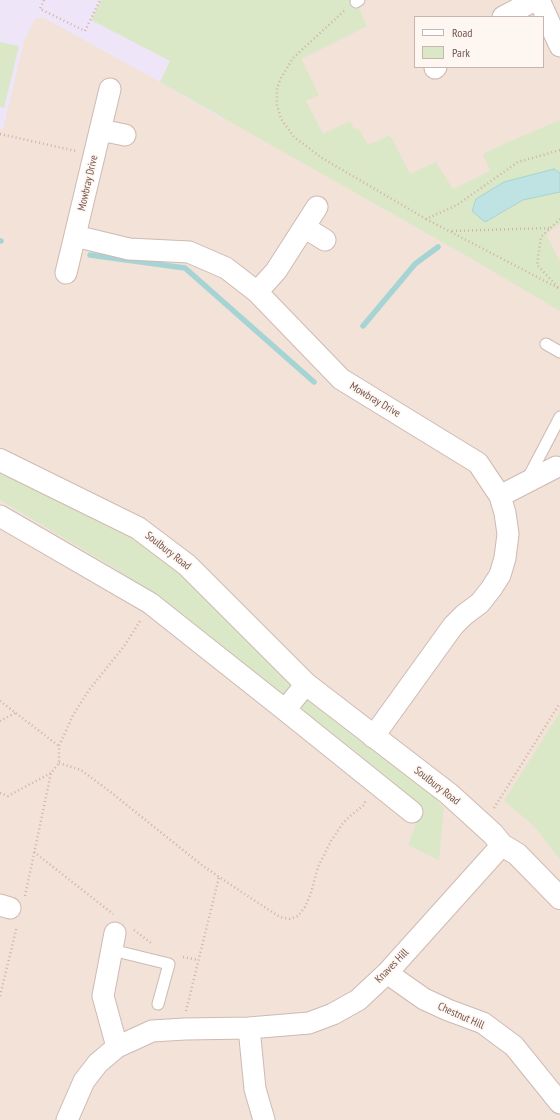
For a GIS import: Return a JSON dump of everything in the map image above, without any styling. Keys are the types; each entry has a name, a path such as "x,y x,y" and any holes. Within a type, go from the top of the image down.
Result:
{"street":[{"path":"505,16 535,0"},
{"path":"539,0 559,40"},
{"name":"Mowbray Drive","path":"66,273 110,89"},
{"path":"100,130 125,135"},
{"path":"257,292 276,271 317,206"},
{"path":"304,227 325,240"},
{"name":"Mowbray Drive","path":"75,236 129,249 189,252 226,268 257,292 341,380 478,463 500,496 505,513 508,534 505,558 500,575 480,603 464,615 453,626 373,737"},
{"name":"Soulbury Road","path":"0,460 138,528 187,566 306,684 449,794 484,825 502,844 518,854 560,898"},
{"path":"500,496 556,467"},
{"path":"0,516 150,603 412,812"},
{"path":"285,710 306,684"},
{"name":"Knaves Hill","path":"66,1120 84,1081 98,1063 117,1047 152,1031 249,1028 309,1023 333,1014 358,1000 387,973 502,844"},
{"path":"113,941 103,996 117,1047"},
{"name":"Chestnut Hill","path":"387,973 424,999 483,1023 514,1046 560,1103"},
{"path":"249,1028 255,1089 264,1120"}],"lane":[{"path":"546,344 560,352"},
{"path":"525,484 560,417"},
{"path":"113,941 169,964 158,1004"}],"path":[{"path":"44,0 40,9 85,31 100,0"},
{"path":"357,1 293,58 277,88 276,105 281,119 294,138 322,158 426,219 560,289"},
{"path":"0,134 94,155"},
{"path":"426,219 457,205 518,162 560,150"},
{"path":"560,218 541,237 537,265 560,289"},
{"path":"450,232 549,228"},
{"path":"0,996 13,909 51,773 59,763 59,746 73,715 89,690 124,645 138,624 145,608 150,603"},
{"path":"0,701 59,746"},
{"path":"484,825 560,703"},
{"path":"0,721 15,713"},
{"path":"59,763 81,770 108,790 185,853 219,877 280,916 290,919 298,916 305,907 311,893 318,867 331,841 343,823 364,805 366,798 362,772"},
{"path":"0,793 8,796 51,773"},
{"path":"185,1029 185,1014 219,877"}],"shaded area":[{"path":"0,0 560,0 560,1120 0,1120"},
{"path":"0,0 349,0 223,119 160,82 44,18 36,18 24,41 3,130 0,129"}],"green space":[{"path":"101,0 355,0 367,26 301,59 319,95 306,101 323,134 350,121 354,129 358,128 368,145 390,135 410,174 436,162 453,189 490,171 483,154 560,120 560,224 546,234 560,262 560,311 467,256 160,82 170,61 91,20"},
{"path":"0,42 19,46 4,108 0,107"},
{"path":"0,467 132,535 196,584 293,685 290,690 283,694 183,616 121,572 0,500"},
{"path":"313,697 440,795 438,803 444,807 439,860 408,845 420,813 363,768 367,762 358,753 302,710 303,704 306,700"},
{"path":"560,712 560,859 533,825 504,801"}],"water":[{"path":"554,169 560,173 560,192 523,200 485,222 472,211 476,199 504,182"}],"waterway":[{"path":"363,326 415,264 438,247"},
{"path":"90,255 185,268 314,382"}]}
